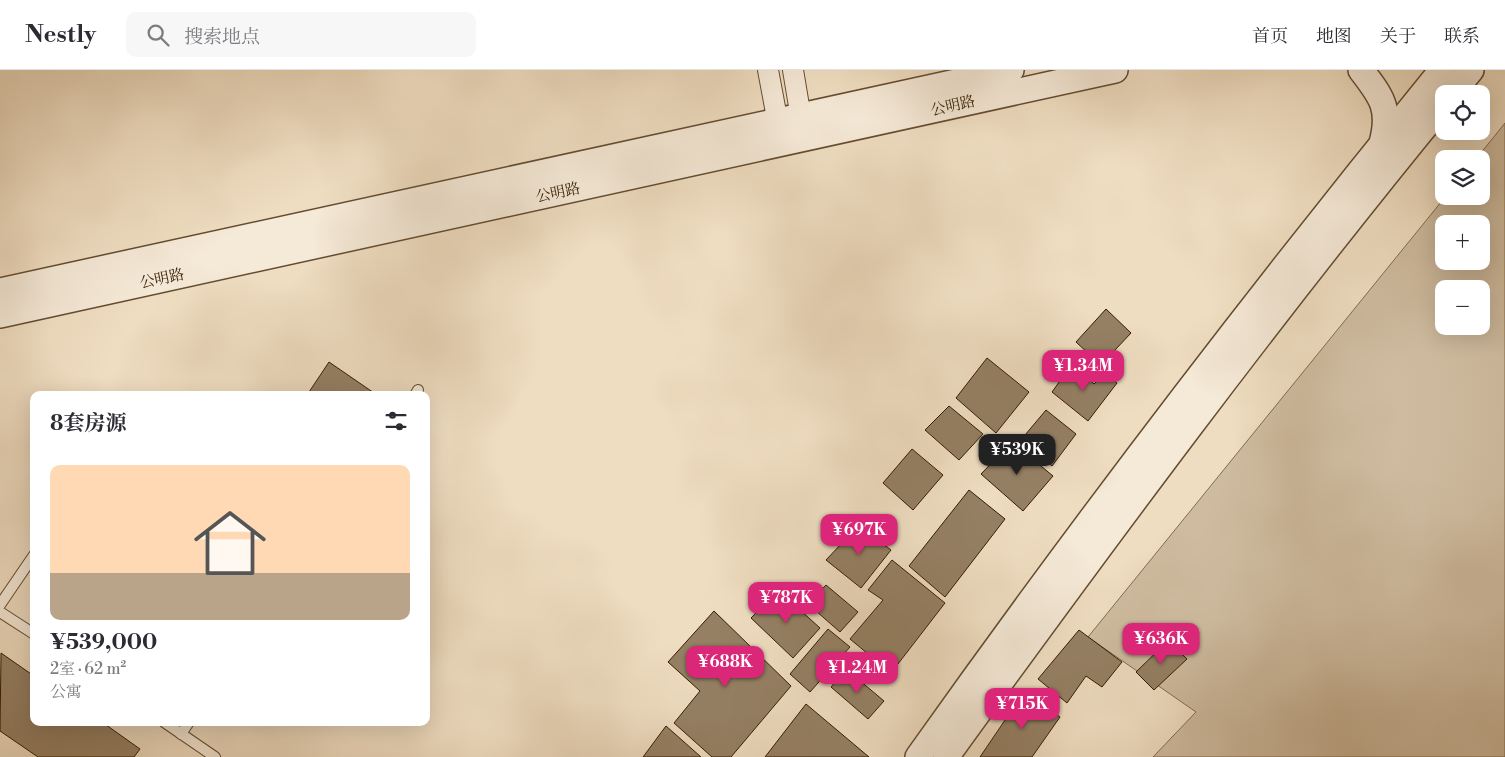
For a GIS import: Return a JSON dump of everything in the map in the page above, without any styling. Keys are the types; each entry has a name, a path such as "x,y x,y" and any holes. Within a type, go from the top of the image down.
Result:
{"street":[{"path":"768,70 791,130"},
{"path":"791,130 793,70"},
{"name":"公明路","path":"0,315 791,130 1011,70"},
{"name":"公明路","path":"0,291 791,130 1115,70"},
{"path":"1361,70 1374,86 1384,105 1387,124 1382,143"},
{"path":"918,757 1061,560 1200,375 1382,143 1442,70"},
{"path":"1459,85 1471,70"},
{"path":"946,757 1224,381 1364,200 1435,114"}],"lane":[{"path":"0,605 30,561"},
{"path":"0,612 30,631"},
{"path":"170,726 215,757"},
{"path":"181,734 186,726"}],"shaded area":[{"path":"1505,123 1505,757 1153,757 1196,712 1088,637 1439,205 1490,205 1490,150 1483,150"}],"building":[{"path":"1106,309 1131,333 1101,365 1076,342"},
{"path":"987,358 1029,392 996,433 956,398"},
{"path":"329,362 371,391 310,391"},
{"path":"1072,364 1094,384 1105,373 1117,383 1088,421 1052,392"},
{"path":"949,406 983,434 959,460 925,430"},
{"path":"1046,410 1076,434 1052,466 1020,441"},
{"path":"1012,442 1053,476 1023,511 981,474"},
{"path":"912,449 943,475 913,510 883,483"},
{"path":"969,490 1005,519 945,597 909,566"},
{"path":"859,525 891,550 861,588 826,560"},
{"path":"892,560 945,603 891,673 850,639 883,600 868,590"},
{"path":"826,585 858,612 840,632 808,604"},
{"path":"778,590 820,628 793,658 751,618"},
{"path":"714,611 791,686 731,757 712,757 674,723 700,691 668,662"},
{"path":"828,629 850,647 810,692 790,674"},
{"path":"1079,630 1122,662 1102,687 1086,676 1067,703 1038,679"},
{"path":"1168,641 1187,659 1154,690 1136,672"},
{"path":"1,653 30,673 30,726 108,726 140,749 134,757 38,757 0,731"},
{"path":"846,669 884,701 868,719 831,687"},
{"path":"1024,692 1060,717 1032,757 980,757"},
{"path":"806,704 869,757 765,757"},
{"path":"666,726 701,757 643,757"}]}
